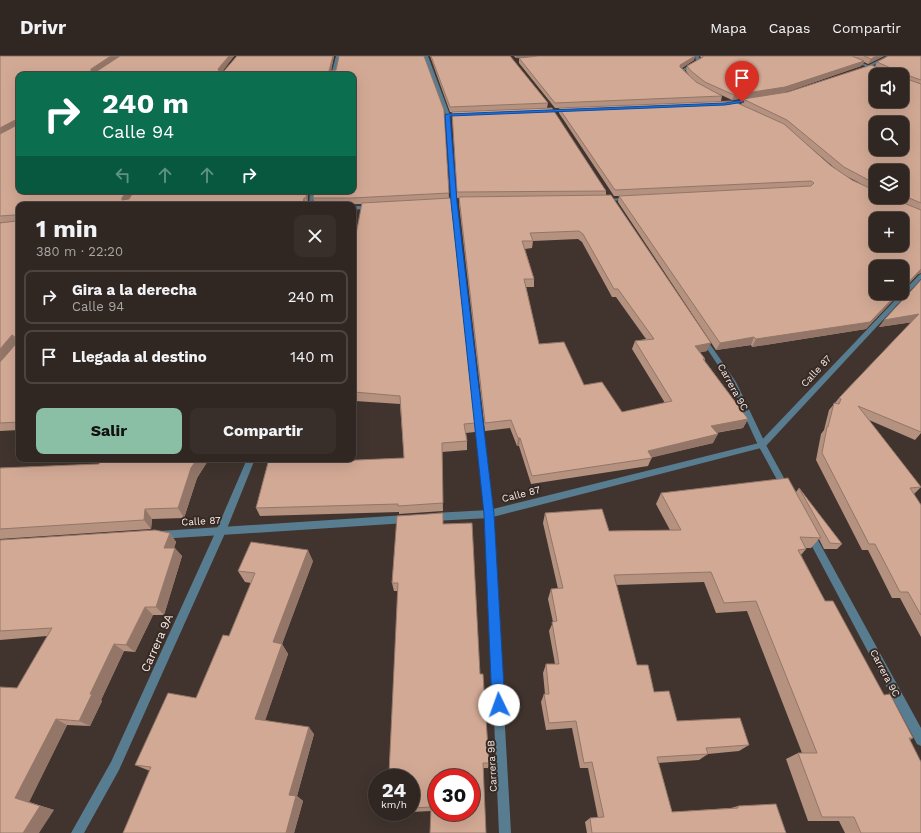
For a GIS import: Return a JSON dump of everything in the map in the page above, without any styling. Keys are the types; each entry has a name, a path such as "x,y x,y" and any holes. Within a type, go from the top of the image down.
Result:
{"street":[{"path":"334,72 338,56"},
{"name":"Carrera 9B","path":"426,56 451,115 454,202 489,514 505,833"},
{"path":"689,80 685,77 682,71 698,61 697,56"},
{"path":"844,56 868,67"},
{"path":"860,70 889,56"},
{"path":"718,104 760,99"},
{"path":"726,103 742,108"},
{"path":"607,193 616,206"},
{"path":"596,200 635,198"},
{"path":"356,208 376,207"},
{"name":"Calle 87","path":"150,535 489,514 762,445 921,276"},
{"name":"Carrera 9C","path":"698,330 732,382 762,445 792,501"},
{"name":"Carrera 9A","path":"77,833 116,766 221,531 250,462"},
{"name":"Carrera 9C","path":"804,522 921,740"}],"building":[{"path":"0,56 111,56 91,69 91,71 97,71 120,56 229,56 218,69 219,71 224,71 237,56 333,56 329,71 336,70 339,56 424,56 444,110 449,193 352,198 313,198 314,194 356,194 356,72 16,72 16,120 0,128"},
{"path":"431,56 510,56 548,103 450,107"},
{"path":"538,56 695,56 680,65 680,67 696,82 722,96 555,103 519,58"},
{"path":"703,56 852,56 864,61 785,87 734,95 705,82 687,66"},
{"path":"864,56 876,56 871,59"},
{"path":"888,56 921,56 921,80 909,76 909,68 891,68 877,62"},
{"path":"871,65 879,68 869,68 869,108 909,108 909,80 921,84 921,203 909,198 909,164 869,164 869,180 844,167 787,120 743,99 788,92"},
{"path":"733,101 784,124 830,165 852,180 869,188 869,204 906,204 921,210 921,269 909,282 909,260 869,260 869,300 891,300 870,322 756,339 754,337 720,343 619,196 811,186 814,183 811,181 615,190 559,108"},
{"path":"552,108 606,191 457,192 452,112"},
{"path":"16,126 16,194 125,194 122,200 129,199 132,194 307,194 306,198 304,198 303,202 16,202 16,216 0,216 0,134"},
{"path":"611,195 711,343 695,346 748,419 711,426 718,434 648,451 652,458 532,476 520,438 518,438 511,420 485,423 459,197","holes":["579,231 583,234 614,289 618,289 654,339 635,341 672,401 622,412 602,382 584,385 564,342 539,344 524,279 534,279 522,241 533,241 530,233"]},
{"path":"451,198 475,423 464,424 467,441 442,443 443,503 398,506 398,504 256,508 268,462 356,462 356,460 404,458 400,396 356,392 356,234 362,203"},
{"path":"16,221 16,422 0,423 0,362 15,345 15,337 12,335 0,349 0,223"},
{"path":"921,280 921,432 858,406 921,487 910,488 921,505 921,615 908,592 900,592 875,544 869,544 822,453 827,427 834,403 839,404 841,399 839,398 919,314 884,320 902,300 909,300 909,293"},
{"path":"100,462 195,462 191,468 178,508 145,509 144,520 0,529 0,468 99,464"},
{"path":"788,478 821,538 800,537 806,549 798,550 825,601 833,601 884,695 890,694 913,738 909,738 921,762 921,833 861,833 854,817 822,817 798,753 817,753 756,601 724,603 711,572 614,575 637,665 648,665 654,692 669,691 677,721 740,718 749,745 706,748 708,754 657,757 672,812 776,804 786,833 592,833 590,818 604,817 592,762 584,763 576,721 549,723 544,694 549,694 546,664 559,664 552,622 557,621 551,589 563,588 545,513 602,509 609,531 681,530 661,493"},
{"path":"799,488 842,544 830,543"},
{"path":"443,513 443,524 472,523 480,674 483,674 489,763 483,763 486,833 430,833 430,821 480,821 480,769 428,769 428,807 420,808 420,769 389,769 398,583 392,583 397,516"},
{"path":"155,530 170,533 164,548 175,548 156,607 145,607 126,645 114,644 79,721 56,719 15,798 40,806 23,833 0,833 0,687 17,688 52,628 0,631 0,540"},
{"path":"251,542 308,550 273,642 282,644 255,719 309,727 289,795 296,796 286,833 123,833 151,767 135,765 168,693 196,698 223,635 229,636 255,573 238,571"}],"route":[{"path":"499,705 489,514 454,202 448,115 553,112 742,102"}]}
